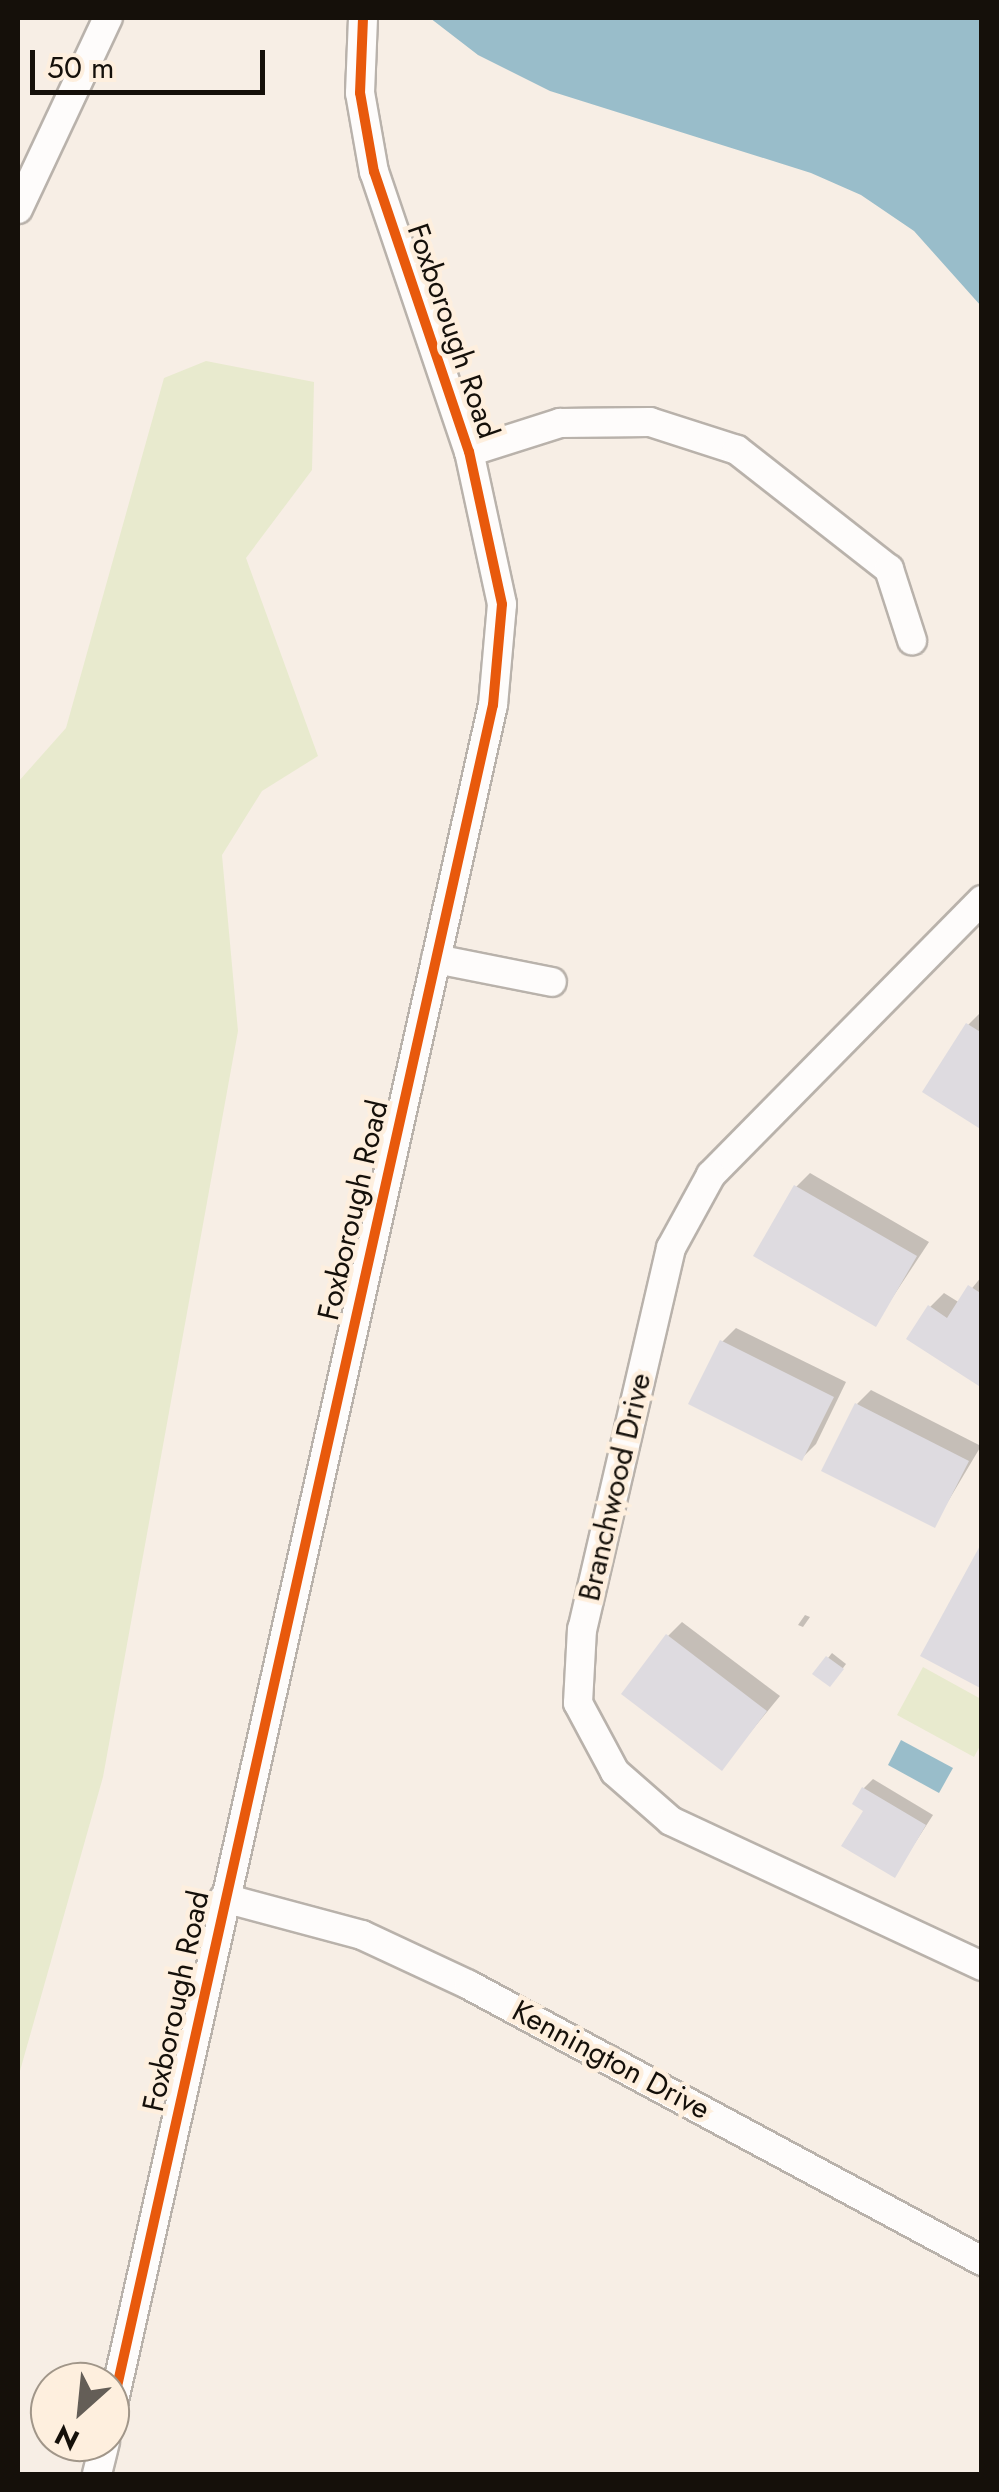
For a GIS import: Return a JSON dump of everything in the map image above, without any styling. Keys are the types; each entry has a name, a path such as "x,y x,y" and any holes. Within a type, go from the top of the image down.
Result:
{"street":[{"path":"18,209 108,18"},
{"name":"Foxborough Road","path":"122,2362 493,706 502,604 469,452 374,172 360,93 363,18"},
{"path":"469,452 560,423 650,422 738,450 889,569 912,640"},
{"name":"Branchwood Drive","path":"982,900 712,1175 670,1248 582,1629 578,1703 615,1772 671,1822 982,1966"},
{"path":"436,958 552,982"},
{"name":"Kennington Drive","path":"224,1898 362,1935 469,1985 982,2261"}],"green space":[{"path":"206,361 314,382 312,470 246,558 318,756 262,791 222,855 238,1031 103,1777 18,2078 18,782 66,728 164,378"},
{"path":"923,1667 981,1699 981,1744 974,1757 897,1715"}],"water":[{"path":"430,18 981,18 981,306 914,231 861,195 811,173 550,91 478,55"},
{"path":"901,1740 953,1768 939,1793 888,1765"}],"building":[{"path":"966,1023 982,1033 982,1130 922,1092"},
{"path":"794,1185 917,1256 876,1327 753,1256"},
{"path":"968,1285 982,1294 982,1388 906,1339 928,1305 947,1318"},
{"path":"720,1340 834,1397 802,1461 688,1404"},
{"path":"855,1403 969,1461 935,1528 821,1471"},
{"path":"982,1542 982,1689 920,1656"},
{"path":"666,1634 767,1711 722,1771 621,1694"},
{"path":"826,1656 844,1669 830,1687 812,1674"},
{"path":"862,1787 926,1825 895,1878 841,1846 863,1811 852,1804"}],"cycle path":[{"path":"123,2362 493,705 502,604 469,452 374,172 360,93 363,18"}]}
